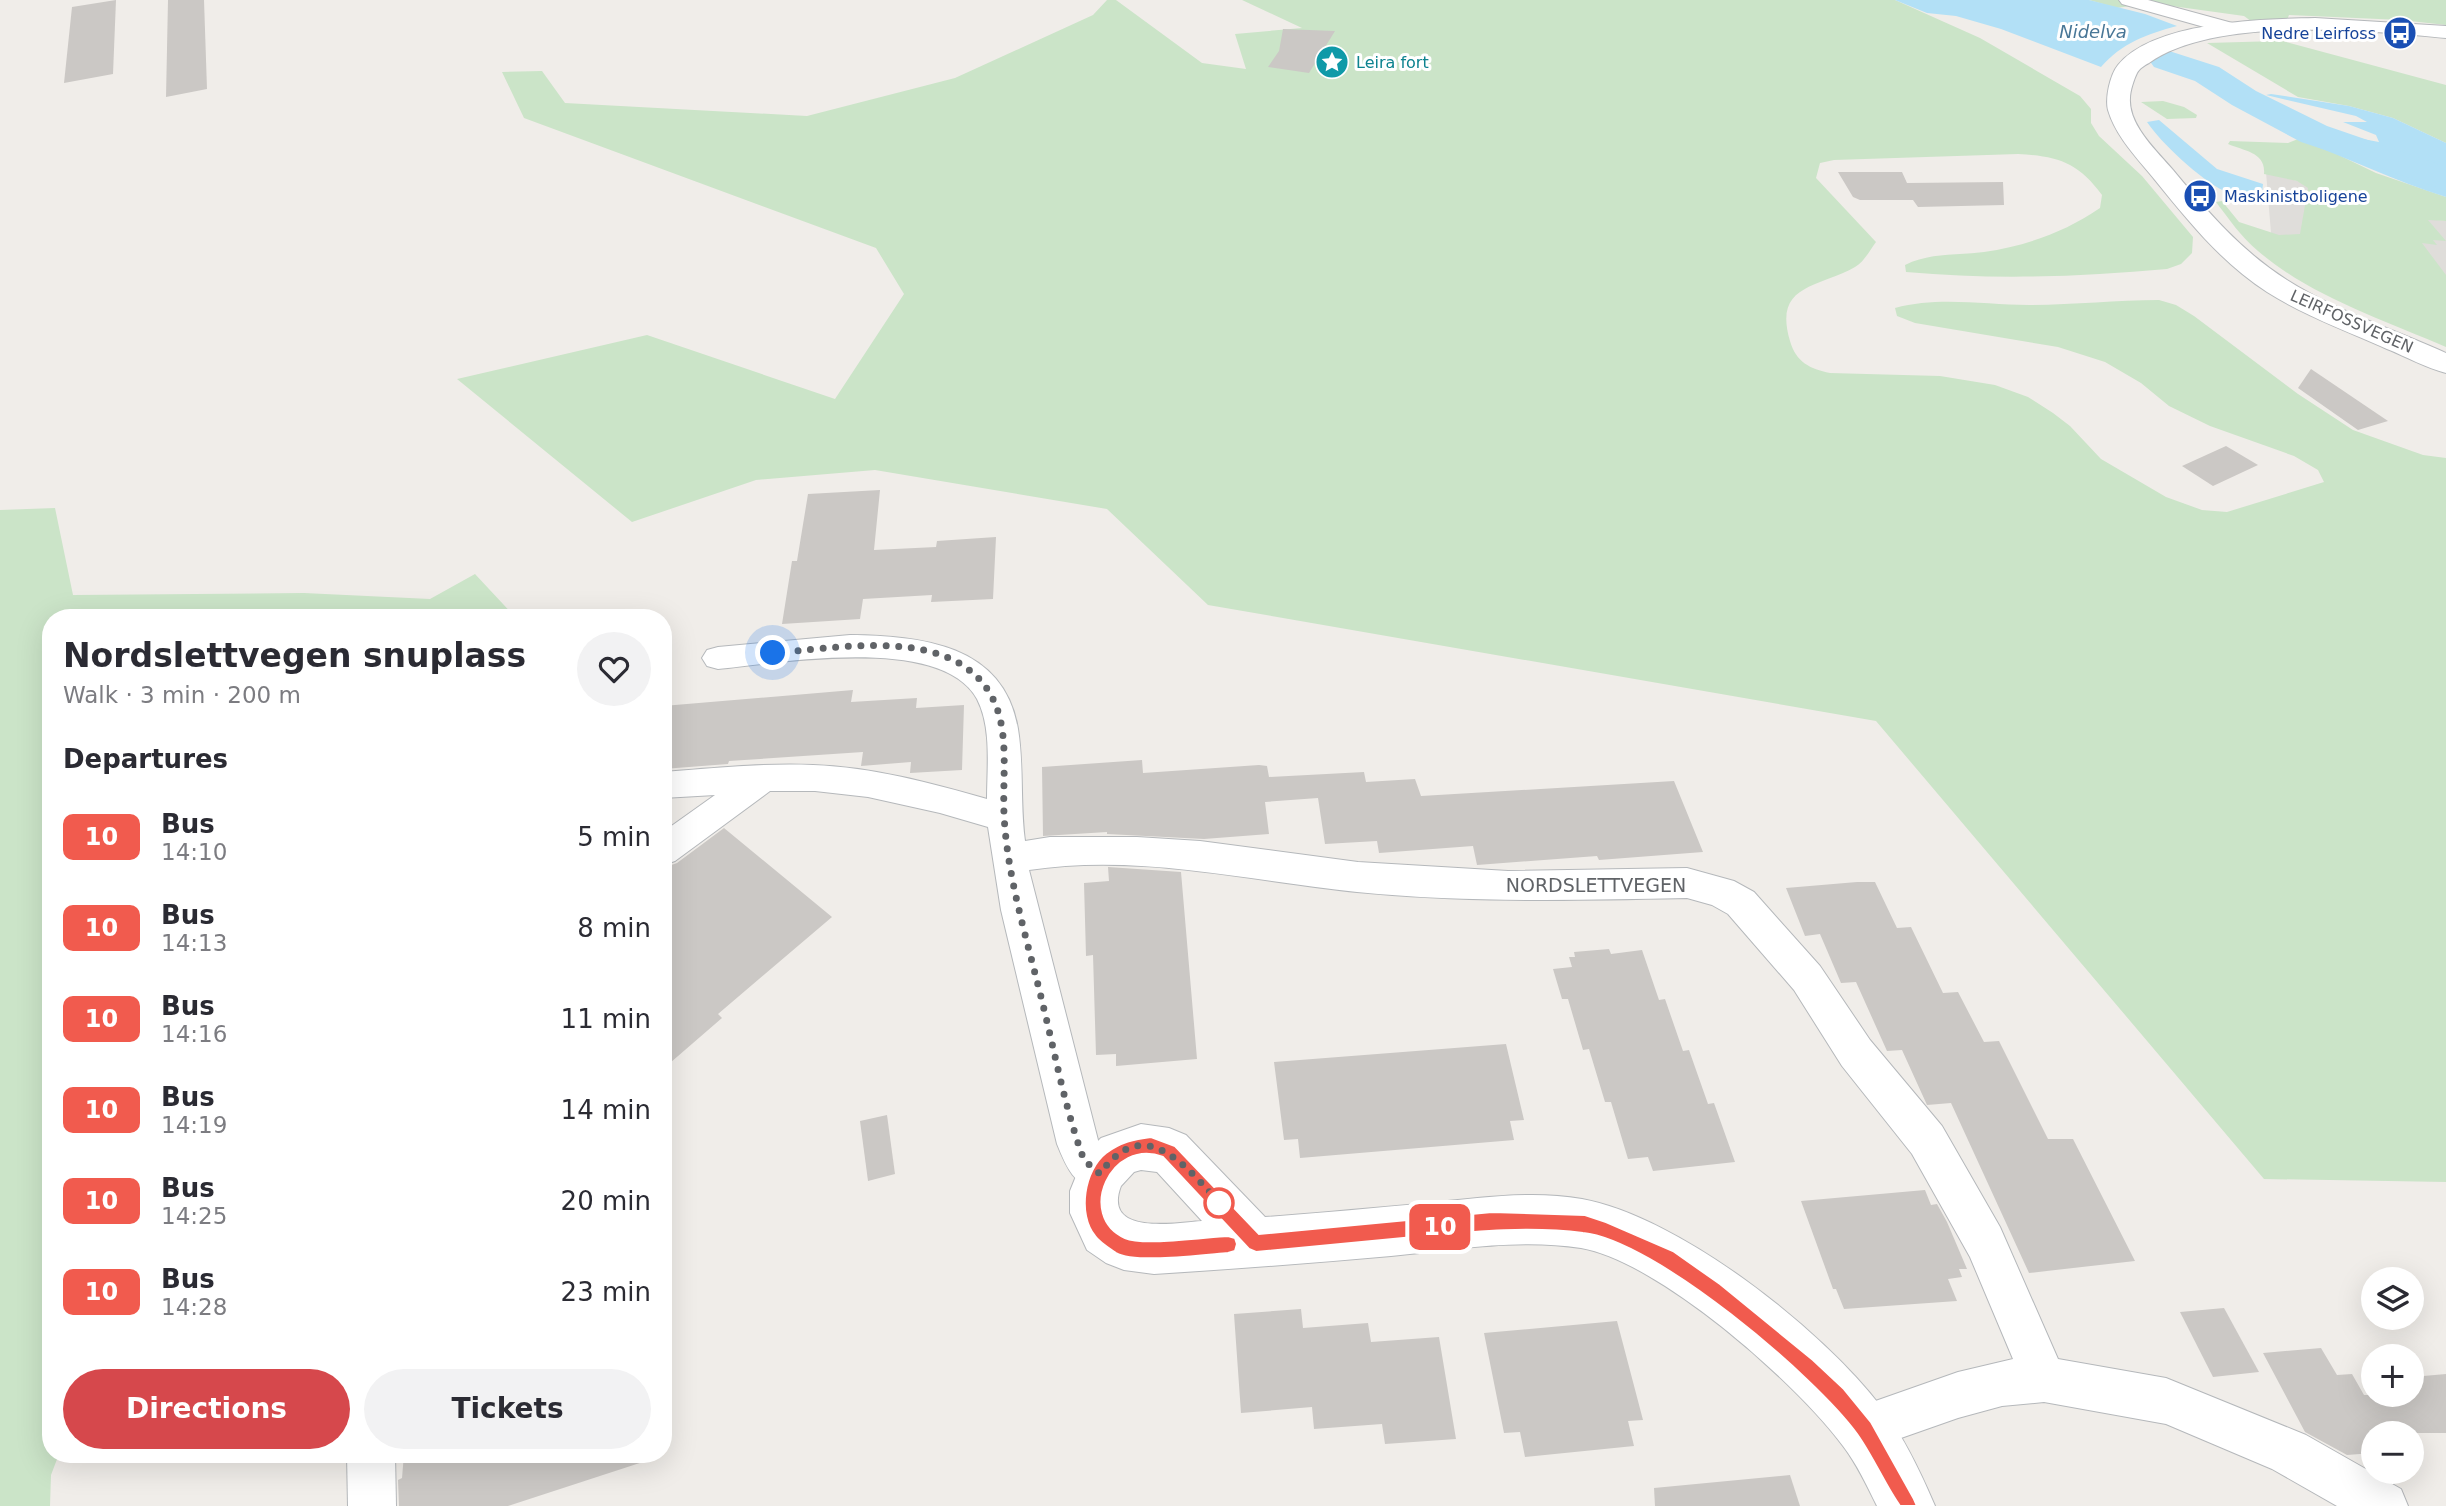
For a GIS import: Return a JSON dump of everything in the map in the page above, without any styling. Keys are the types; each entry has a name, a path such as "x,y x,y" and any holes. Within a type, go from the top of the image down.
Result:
{"street":[{"path":"2128,0 2229,29 2348,23 2446,32"},
{"name":"LEIRFOSSVEGEN","path":"2229,29 2194,35 2149,51 2132,65 2122,77 2118,97 2131,132 2182,196 2241,260 2266,279 2313,306 2446,364"},
{"path":"718,658 884,645 915,649 947,658 973,673 992,694 1002,719 1004,818 1009,858 1078,1144 1084,1160 1100,1174"},
{"path":"672,784 763,778 815,778 868,784 940,799 1004,818"},
{"path":"672,844 763,778"},
{"name":"NORDSLETTVEGEN","path":"1009,858 1050,852 1137,852 1199,856 1358,877 1508,886 1687,883 1721,892 1741,902 1807,978 1856,1053 1927,1140 1984,1242 2043,1378"},
{"path":"1256,1243 1169,1152 1151,1145 1129,1148 1110,1160 1100,1174 1094,1194 1094,1213 1101,1230 1122,1247 1146,1250 1256,1243 1492,1221 1585,1224 1667,1258 1713,1290 1807,1367 1837,1395 1864,1428 1907,1506"},
{"path":"1864,1428 1958,1395 2002,1383 2043,1378 2166,1401 2289,1452 2384,1506"},
{"path":"371,1463 372,1506"}],"shaded area":[{"path":"2266,172 2427,219 2446,221 2446,328 2271,233"}],"green space":[{"path":"1107,0 1116,0 1202,63 1246,69 1235,34 1302,28 1242,0 1895,0 1980,38 2080,96 2091,109 2091,123 2099,136 2142,176 2193,237 2192,253 2181,264 2167,269 2069,276 2004,277 1906,272 1905,265 1925,258 2000,249 2045,237 2100,208 2102,195 2075,168 2055,159 2032,155 1834,160 1820,163 1816,178 1876,242 1858,265 1802,290 1793,298 1786,322 1790,341 1796,354 1810,367 1830,373 1940,376 1995,385 2028,397 2070,426 2101,459 2166,497 2202,510 2227,512 2324,482 2318,470 2294,456 2210,426 2169,406 2141,383 2105,362 2058,347 1915,323 1897,316 1895,308 1928,302 2029,305 2159,300 2176,305 2194,316 2298,394 2353,430 2423,455 2446,458 2446,1182 2264,1179 1876,721 1208,605 1107,509 875,470 756,480 632,522 457,379 647,335 835,399 904,294 876,248 524,118 502,72 542,71 565,103 807,116 955,78 1093,15"},
{"path":"2089,0 2446,0 2446,25 2401,20 2289,15 2279,40 2446,85 2446,143 2393,118 2349,106 2298,97 2207,43 2278,41 2244,16 2150,3 2117,8"},
{"path":"2163,101 2184,107 2197,115 2196,118 2167,119 2141,102"},
{"path":"2298,139 2322,147 2376,173 2446,197 2446,221 2428,220 2446,241 2433,240 2437,245 2422,243 2446,275 2446,347 2348,306 2300,281 2252,246 2216,202 2222,201 2239,222 2279,235 2300,234 2308,188 2297,181 2264,174 2264,167 2258,157 2228,144 2230,141 2288,143"},
{"path":"55,508 73,595 304,593 430,599 475,574 508,609 42,609 42,1463 56,1463 51,1475 50,1506 0,1506 0,510"}],"water":[{"name":"Nidelva","path":"1895,0 2089,0 2145,14 2177,26 2136,40 2101,67 2001,29 1956,16 1927,13"},
{"path":"2266,95 2349,106 2393,118 2446,143 2446,197 2299,140 2243,105 2244,98 2345,134 2379,142 2376,135 2343,122 2367,122 2356,116"},
{"path":"2159,120 2217,169 2263,184 2261,201 2224,191 2193,170 2147,122"}],"building":[{"path":"116,0 113,74 64,83 72,7"},
{"path":"168,0 204,0 207,89 166,97"},
{"path":"1283,29 1335,31 1309,73 1268,67 1279,51"},
{"path":"1838,172 1902,172 1907,183 2003,182 2004,205 1918,207 1913,200 1860,200 1853,197"},
{"path":"2311,369 2388,421 2358,430 2298,388"},
{"path":"2226,446 2258,465 2213,486 2182,466"},
{"path":"880,490 874,550 936,547 937,541 996,537 993,599 931,602 932,595 863,599 860,619 782,624 792,561 797,561 808,494"},
{"path":"853,690 851,702 917,698 916,708 964,705 962,770 910,773 911,762 861,766 863,752 729,761 728,764 672,768 672,705"},
{"path":"1142,760 1143,773 1259,765 1267,766 1269,777 1364,772 1366,782 1415,779 1421,796 1674,781 1703,852 1477,865 1473,846 1379,853 1377,841 1325,844 1318,798 1265,802 1269,834 1204,839 1107,832 1043,836 1042,767"},
{"path":"724,828 832,917 718,1014 722,1018 672,1061 672,865"},
{"path":"1108,867 1181,872 1197,1059 1116,1066 1116,1054 1096,1055 1093,955 1086,956 1084,883 1109,881"},
{"path":"1875,882 1897,928 1911,927 1943,993 1958,992 1984,1042 1999,1041 2048,1139 2073,1139 2135,1261 2029,1273 1951,1103 1927,1105 1902,1050 1887,1051 1856,982 1841,983 1820,934 1805,936 1786,888"},
{"path":"1609,949 1611,954 1642,950 1659,1000 1665,999 1683,1051 1689,1050 1708,1104 1714,1103 1735,1162 1653,1171 1648,1157 1628,1159 1611,1102 1605,1102 1589,1049 1583,1050 1568,999 1562,999 1553,969 1572,967 1569,957 1575,957 1574,952"},
{"path":"1506,1044 1524,1120 1510,1121 1514,1140 1300,1158 1298,1139 1284,1140 1274,1062"},
{"path":"887,1115 895,1174 868,1181 860,1121"},
{"path":"1925,1190 1931,1205 1937,1204 1947,1222 1967,1269 1959,1269 1962,1277 1948,1279 1957,1301 1844,1309 1836,1289 1833,1289 1801,1201"},
{"path":"2224,1308 2259,1372 2213,1377 2180,1312"},
{"path":"1301,1309 1303,1328 1368,1323 1371,1342 1439,1337 1456,1439 1385,1444 1382,1424 1314,1429 1312,1407 1241,1413 1234,1314"},
{"path":"1617,1321 1643,1420 1628,1421 1634,1446 1525,1457 1520,1432 1504,1433 1484,1333"},
{"path":"2321,1348 2337,1375 2352,1374 2361,1390 2361,1407 2424,1407 2424,1376 2446,1374 2446,1433 2424,1433 2424,1421 2361,1421 2361,1454 2347,1455 2305,1432 2263,1353"},
{"path":"403,1463 640,1463 508,1506 399,1506 398,1480 402,1478"},
{"path":"1790,1475 1800,1506 1655,1506 1654,1488"}],"waterway":[{"name":"Nidelva","path":"2166,60 2207,74 2244,98 2314,134 2446,179"}],"bus line":[{"name":"10","path":"1228,1244 1146,1250 1122,1247 1101,1230 1094,1213 1094,1194 1100,1174 1110,1160 1129,1148 1151,1145 1169,1152 1192,1173 1256,1243 1492,1221 1585,1224 1606,1230 1667,1258 1713,1290 1807,1367 1837,1395 1864,1428 1907,1506"}],"place":[{"name":"Nedre Leirfoss","path":"2400,33"},
{"name":"Leira fort","path":"1332,62"},
{"name":"Maskinistboligene","path":"2200,196"}],"route":[{"path":"773,653 884,645 915,649 947,658 973,673 992,694 1002,719 1004,818 1009,858 1023,926 1084,1160 1100,1174 1110,1160 1129,1148 1151,1145 1169,1152 1224,1208 1219,1203"}]}
